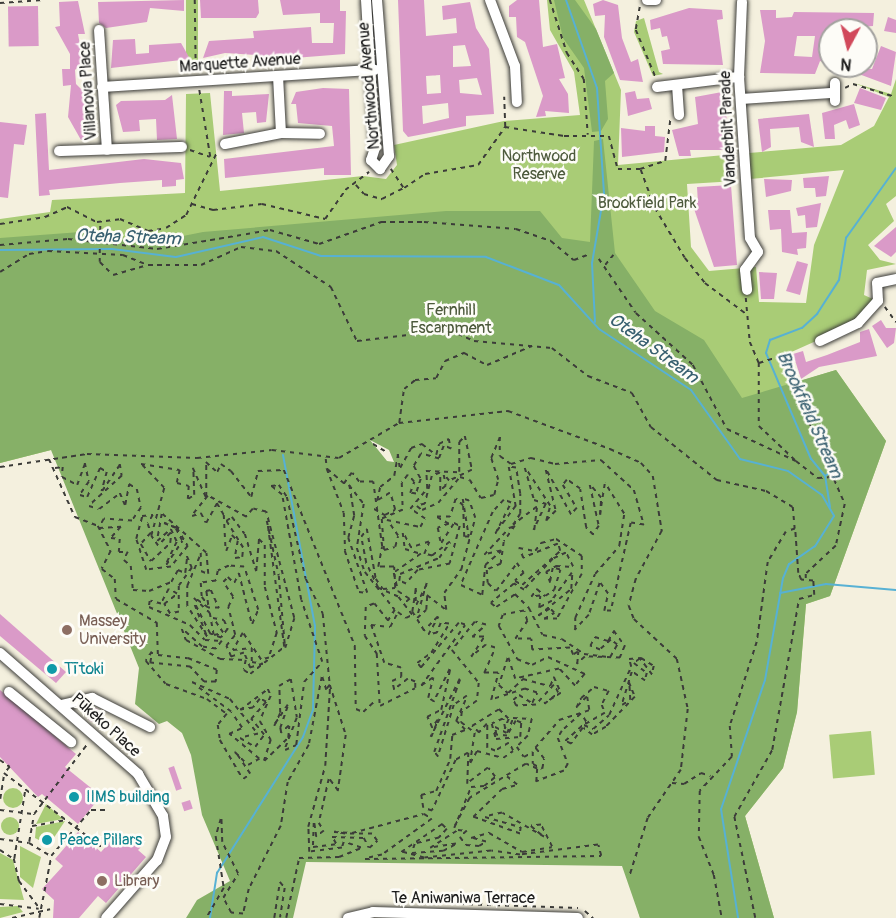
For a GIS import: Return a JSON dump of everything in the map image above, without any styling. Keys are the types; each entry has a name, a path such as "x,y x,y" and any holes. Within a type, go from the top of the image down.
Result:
{"street":[{"name":"Northwood Avenue","path":"366,0 375,70 388,165 373,167 375,70 377,0"},
{"path":"490,0 515,66 517,102"},
{"path":"647,0 656,0"},
{"name":"Vanderbilt Parade","path":"742,1 739,77 750,238 758,252 745,270 747,290"},
{"name":"Villanova Place","path":"99,30 107,150"},
{"name":"Marquette Avenue","path":"102,87 375,70"},
{"path":"278,76 281,133"},
{"path":"660,86 739,77"},
{"path":"676,84 679,114"},
{"path":"741,99 834,92"},
{"path":"225,144 281,133 320,134"},
{"name":"Villanova Place","path":"59,152 183,148"},
{"path":"820,341 868,314 878,301 877,284 896,279"},
{"name":"Pūkeko Place","path":"0,653 148,785 163,816 166,837 157,860 106,918"},
{"path":"9,692 71,742"},
{"path":"39,716 57,702 92,698 150,728"},
{"name":"Te Aniwaniwa Terrace","path":"348,918 373,912 578,918"}],"path":[{"path":"0,3 43,0"},
{"path":"195,0 196,75"},
{"path":"550,0 567,53 584,79 589,136"},
{"path":"642,0 636,30 660,86"},
{"path":"834,92 853,84 892,96"},
{"path":"199,88 210,158"},
{"path":"355,185 364,194 382,199 425,174 478,165 505,127 504,97"},
{"path":"505,127 589,136 606,135 614,141 612,162 618,169 640,169 665,161 670,117 679,114"},
{"path":"0,224 45,217 64,207 100,222 120,219 156,231 180,221 192,204 210,158 225,144"},
{"path":"183,148 210,158"},
{"path":"388,165 404,188"},
{"path":"192,204 213,210 262,204 325,219 345,190 355,185 373,167"},
{"path":"640,169 655,208 685,258 705,284 746,314"},
{"path":"100,222 104,271 113,275 148,265 201,265 241,247 276,251 331,287 357,341 450,330 474,341 552,348 588,376 632,393 651,428 703,470 788,502 795,529 796,555 800,562 798,573 813,584 813,591 799,600 772,750 735,807 733,829 756,918"},
{"path":"0,245 68,239 157,249 270,230 319,244 381,222 424,222 516,229 551,241 574,260 587,255"},
{"path":"0,272 29,254 48,251 123,255 148,265"},
{"path":"604,266 613,255"},
{"path":"599,259 636,314 693,365 727,429 796,461 826,479 832,476"},
{"path":"747,290 746,314 760,362 759,426 796,461"},
{"path":"884,306 896,322"},
{"path":"399,423 404,389 416,380 436,378 445,361 464,353 487,364 533,346"},
{"path":"760,362 778,356 846,504 844,525 836,546 806,574 806,581"},
{"path":"0,467 49,459 140,455 197,458 272,450 326,459 372,444 399,423 508,411 641,463 653,476 664,516 662,531 636,579 628,606 634,619 677,659 688,709 679,747 681,770 636,843 630,875"},
{"path":"374,509 385,515 395,510 390,493 376,501 380,487 394,476 398,454 400,468 411,448 422,444 436,455 439,444 449,439 450,449 444,446 439,459 421,454 414,466 421,479 416,494 410,493 414,482 408,475 402,483 403,510 382,519 384,550 394,547 398,536 387,520 420,527 425,519 410,509 428,489 426,471 459,472 464,464 459,442 465,436 472,470 449,481 444,475 446,486 440,491 440,473 432,476 425,504 417,506 422,510 438,503 460,477 470,480 481,498 494,495 498,480 491,458 500,437 500,456 512,464 531,458 555,464 601,460 634,490 644,525 631,523 611,611 604,611 608,594 600,583 589,615 575,630 575,618 596,574 619,546 624,514 605,484 600,515 601,498 590,485 599,526 593,535 586,528 580,489 567,480 563,485 577,508 571,515 546,470 556,511 546,521 550,506 525,468 534,500 546,504 534,530 537,507 513,525 520,514 520,494 516,468 509,467 516,506 495,534 511,503 504,500 493,512 461,585 482,595 484,565 501,551 484,555 509,528 515,526 504,542 501,564 487,570 488,583 496,591 517,563 524,573 515,581 522,585 560,551 558,544 523,558 519,548 535,551 541,543 556,539 582,556 582,574 557,619 544,619 554,613 550,609 538,616 571,589 572,573 552,601 539,608 540,596 531,597 537,589 545,596 554,590 560,570 553,568 550,583 546,572 556,566 573,567 566,553 524,590 514,584 491,603 496,607 515,594 530,608 543,635 562,639 584,654 610,657 617,645 611,640 600,650 590,646 595,637 608,641 614,631 625,646 620,658 585,657 577,664 578,652 573,655 570,648 532,650 531,639 515,639 527,621 524,610 503,615 498,626 517,659 532,665 548,657 585,674 575,686 559,669 515,678 508,658 499,685 508,693 523,679 550,686 554,676 561,693 544,704 558,693 554,685 537,705 516,706 513,700 519,695 532,703 537,693 525,690 491,700 498,674 484,673 495,648 486,645 471,657 484,637 472,637 486,625 475,622 452,650 479,683 477,701 462,712 461,722 475,733 470,763 477,751 503,758 513,752 509,743 495,751 488,748 487,724 479,733 472,726 499,709 509,719 505,729 503,719 492,724 496,739 520,737 522,723 516,721 507,736 495,735 495,727 507,733 513,718 532,719 528,736 517,747 524,757 533,752 533,764 542,769 544,759 535,748 559,720 589,710 587,697 576,708 581,698 594,687 609,691 602,705 605,713 584,724 593,729 609,716 631,667 629,659 641,658 654,666 652,675 640,659 634,663 647,673 645,681 632,672 622,705 630,700 629,682 635,697 606,727 592,735 584,728 571,744 565,741 586,722 581,714 562,731 558,738 568,764 564,771 536,782 537,769 526,764 470,798 454,828 471,787 484,786 495,777 488,768 467,783 468,753 456,760 432,811 423,808 421,795 436,790 450,759 452,735 465,730 456,721 467,696 454,705 438,757 434,752 460,679 431,737 438,720 432,728 427,717 441,710 450,669 434,702 428,698 433,678 420,686 465,625 459,623 421,668 417,663 431,653 449,624 441,623 437,633 428,635 438,617 424,631 412,612 416,588 417,605 427,583 417,618 426,610 427,595 446,610 444,594 461,570 475,518 469,501 463,499 469,537 464,537 463,506 456,499 450,517 437,517 449,524 438,528 441,543 454,523 460,526 450,564 418,570 406,584 399,581 400,574 439,558 450,542 432,556 424,554 429,542 411,548 403,533 405,549 421,554 394,573 398,591 410,598 404,604"},
{"path":"372,444 388,453"},
{"path":"55,468 63,467 62,477 76,485 85,463 89,482 80,495 87,497 100,468 107,472 102,491 120,464 122,476 89,506 99,508 120,493 125,505 129,484 137,489 141,508 132,521 104,519 99,528 122,527 111,538 120,539 119,552 128,552 124,560 131,566 133,590 149,591 171,582 178,570 185,573 187,556 192,568 179,586 179,612 170,614 164,604 177,594 169,589 161,604 150,602 149,607 190,625 205,639 222,641 216,649 202,647 182,629 186,640 220,659 246,660 244,670 250,674 268,665 284,647 267,521 279,576 285,648 294,618 266,512 253,509 246,517 208,496 192,516 201,513 206,524 217,503 224,515 226,551 232,535 238,541 235,558 242,557 243,548 226,521 232,517 245,534 256,571 259,539 264,545 265,587 277,633 269,658 261,660 243,633 233,650 252,648 252,662 263,664 250,668 244,653 231,657 226,646 234,635 228,607 233,597 222,582 228,577 234,583 239,573 252,624 258,610 244,567 229,566 218,571 216,581 201,583 202,597 208,605 206,591 211,590 219,608 208,608 194,598 210,613 214,635 223,633 213,618 224,620 228,629 221,638 210,634 195,605 207,637 187,606 187,586 201,553 201,571 208,573 206,553 162,514 158,541 171,529 177,542 166,565 182,541 175,528 165,523 177,528 188,546 171,567 146,570 136,538 142,516 153,515 148,525 151,533 141,544 151,561 170,543 171,533 168,541 158,546 151,536 164,488 141,464 140,455"},
{"path":"49,459 75,517 98,526 111,551 102,569 115,579 116,599 157,623 158,655 188,658 217,670 216,682 204,682 190,667 150,663 152,652 146,661 166,684 207,699 227,714 218,725 220,740 243,779 250,774 235,752 248,765 259,759 229,734 242,728 231,712 192,682 230,699 258,734 240,738 255,747 264,735 251,718 267,702 260,699 253,708 240,710 268,689 271,696 261,721 271,740 264,761 288,738 289,726 282,733 280,728 288,705 274,726 280,713 279,686 291,679 297,718 285,750 296,745 304,682 322,662 301,600 282,495 271,486 279,485 287,497 306,579 323,614 330,685 325,766 308,827 309,852 342,848 344,842 361,848 339,857 299,858 286,918"},
{"path":"141,464 180,470 177,483 189,486 188,499 194,495 193,468 206,497 206,462 217,472 221,464 231,471 251,497 258,471 284,470 355,646 356,709 363,712 375,701 380,681 377,654 365,636 366,607 374,604 388,621 395,610 365,572 357,549 364,504 349,485 354,516 348,538 367,593 359,592 345,551 344,513 327,469 326,459"},
{"path":"327,469 344,484 351,473 359,482 373,482 374,509 382,547 378,567 394,567 395,588 383,589 376,579 367,529 361,537 366,563 378,588 404,604 410,617 398,612 390,627 370,625 384,663 401,668 401,677 392,681 394,690 408,679 413,679 415,688 389,704 375,701"},
{"path":"722,918 697,815 700,791 732,757 730,726 757,642 768,562 786,532 795,529"},
{"path":"207,918 224,888 216,837 221,819 222,842 238,874 224,898 231,913 243,914 249,889 281,826 288,782 309,745 322,676 326,690 330,685"},
{"path":"330,685 346,735 338,791 329,779 319,823 324,831 316,837 314,823 313,848 336,844 332,837 364,838 369,848 377,842 372,834 345,834 334,832 352,833 424,814 432,819 382,855 365,859 601,856 598,845 520,855 491,851 424,858 401,852 442,824 447,829 439,838 415,844 412,853 442,851 456,843 430,848 458,830 467,831 460,837 466,845 479,846 486,842 471,838 489,834 522,852 552,847 542,825 531,826 544,837 502,813 485,817 521,827 520,834 473,817 502,789 517,785 506,777"},
{"path":"29,843 34,814 43,799 94,736"},
{"path":"0,760 10,768 4,773 0,804"},
{"path":"4,773 38,801 43,799"},
{"path":"671,783 684,784 701,773 712,777"},
{"path":"25,789 19,842 14,859 19,881 40,909"},
{"path":"43,799 104,849"},
{"path":"0,810 34,814"},
{"path":"39,918 51,856 91,810 108,810"},
{"path":"32,826 66,820"},
{"path":"0,839 29,843 51,856"},
{"path":"0,850 14,859"},
{"path":"274,918 280,882 285,888 280,918"},
{"path":"0,904 50,909"},
{"path":"12,918 40,909"}],"green space":[{"path":"186,0 198,0 198,71 186,71"},
{"name":"Fernhill Escarpment","path":"547,0 584,0 621,90 618,165 735,154 736,181 687,184 691,247 709,271 756,267 759,302 806,303 814,245 844,170 750,179 749,153 841,145 874,126 889,97 854,83 891,94 896,79 896,196 886,204 894,221 868,245 880,260 896,264 867,270 864,295 875,300 845,328 787,354 797,382 836,370 886,441 830,596 806,604 797,712 783,768 745,816 774,918 640,918 503,418 51,450 0,463 0,219 50,212 52,200 185,193 186,94 210,93 220,191 363,176 386,179 397,165 394,145 504,121 580,115 574,72 550,30"},
{"path":"554,0 575,0 596,29 614,73 605,81 608,119 601,131 592,132 584,68 563,38"},
{"path":"644,18 659,72 663,74 653,76 634,32 636,21"},
{"path":"603,139 615,253 655,311 704,340 742,398 836,370 886,441 830,596 806,604 797,712 783,768 745,816 774,918 640,918 622,866 306,862 293,918 186,918 197,900 230,881 202,815 191,755 182,733 167,721 159,724 135,704 139,668 51,450 0,463 0,238 94,231 148,243 203,232 446,211 540,211 562,238 590,242 594,141","holes":["370,440 389,450 394,462 387,461"]},
{"path":"871,731 875,775 833,778 829,735"},
{"path":"13,788 20,791 23,798 20,805 13,808 6,805 3,798 6,791"},
{"path":"46,804 63,819 36,824"},
{"path":"6,817 14,817 19,822 17,833 6,835 1,830 1,822"},
{"path":"65,821 49,845 35,838 36,827"},
{"path":"20,846 41,857 33,888 20,877"},
{"path":"0,853 13,860 24,900 0,899"},
{"path":"18,906 23,912 0,918 0,907"}],"building":[{"path":"184,0 184,11 150,8 147,22 106,28 99,23 98,2"},
{"path":"200,0 258,0 259,13 256,18 201,18"},
{"path":"280,0 340,0 340,11 346,11 345,54 256,61 256,55 225,53 203,58 209,41 254,38 253,31 311,27 312,43 333,43 334,23 320,23 320,13 283,15"},
{"path":"398,0 424,0 426,36 457,33 456,18 443,20 442,6 470,2 476,28 489,49 494,114 466,116 466,126 408,137 403,131","holes":["465,45 471,66 453,67 453,46","440,75 441,93 427,94 426,76","477,78 482,95 460,93 459,80","448,103 449,118 423,124 422,106"]},
{"path":"517,0 539,0 543,47 557,44 565,78 559,79 568,94 569,113 545,111 546,116 536,117 543,96 525,42 517,37 516,17 509,17 509,6"},
{"path":"603,0 618,5 622,38 631,62 638,59 643,82 620,80 604,37 605,15 595,16 593,4"},
{"path":"78,1 85,34 78,34 83,62 75,70 76,84 84,92 90,139 81,140 68,117 71,85 63,86 62,69 70,69 70,54 55,27 60,26 59,2"},
{"path":"38,6 39,46 9,47 8,7"},
{"path":"689,8 722,10 723,19 717,20 723,65 663,64 661,51 670,49 667,36 662,37 660,28 651,30 650,20"},
{"path":"760,10 776,10 776,18 792,17 794,12 874,13 874,18 818,18 818,66 815,74 760,73 765,41","holes":["797,36 815,36 812,57 794,56"]},
{"path":"888,17 896,20 896,33 884,31"},
{"path":"135,39 136,54 149,53 149,45 181,43 190,59 111,68 113,40"},
{"path":"881,46 896,52 891,86 870,78 878,78 878,54"},
{"path":"323,88 349,89 351,175 324,175 324,168 225,178 224,159 334,146 332,126 298,123 296,104 291,104 296,92"},
{"path":"860,88 886,98 881,110 854,103"},
{"path":"224,91 232,91 232,96 269,94 266,122 257,123 256,112 242,113 244,133 223,135"},
{"path":"635,91 637,99 649,98 652,109 628,116 625,93"},
{"path":"722,92 728,126 726,150 690,150 691,156 679,156 672,130 698,124 695,97"},
{"path":"172,95 177,139 157,140 156,119 139,120 140,131 123,132 116,105 121,101 165,100"},
{"path":"854,104 860,125 849,129 846,120 834,125 835,139 825,139 822,113"},
{"path":"46,113 49,170 144,159 181,163 184,179 176,180 176,186 162,187 162,180 120,183 49,190 50,195 39,196 35,114"},
{"path":"809,114 814,147 801,142 799,127 770,129 771,147 762,152 758,119"},
{"path":"0,122 27,125 24,145 14,144 8,198 0,197"},
{"path":"645,126 655,126 655,136 665,137 664,152 622,157 621,128 645,131"},
{"path":"829,176 826,196 816,197 815,188 804,188 803,178"},
{"path":"764,179 792,180 791,191 766,197"},
{"path":"731,185 737,265 714,267 692,203 698,203 697,187"},
{"path":"821,203 817,227 806,228 805,215 798,216 796,208"},
{"path":"768,210 790,210 792,233 807,232 806,248 797,249 798,255 782,252 781,229 770,230"},
{"path":"896,227 896,252 891,257 874,246"},
{"path":"797,261 808,264 800,295 786,291"},
{"path":"759,272 777,273 774,299 761,299"},
{"path":"881,320 886,328 896,328 894,343 887,348 872,326"},
{"path":"869,329 877,356 819,367 801,379 793,354 803,351 806,362 860,342 860,332"},
{"path":"0,614 66,672 56,683 0,636"},
{"path":"0,690 76,754 65,767 101,796 78,824 42,794 38,797 0,757"},
{"path":"91,708 97,708 101,715 97,722 91,722 87,718 87,712"},
{"path":"174,766 182,789 176,791 168,768"},
{"path":"190,800 193,809 184,811 181,803"},
{"name":"Library","path":"78,832 101,852 118,833 142,846 138,850 146,857 106,903 98,896 79,918 53,918 54,900 42,889 63,866 55,859"}],"waterway":[{"path":"566,0 597,88 604,193 592,263 595,322"},
{"name":"Brookfield Stream","path":"830,507 825,476 811,459 766,353 770,340 802,328 817,314 839,280 846,238 896,168"},
{"name":"Oteha Stream","path":"0,250 112,249 176,257 263,237 321,256 486,257 559,285 599,329 691,390 740,459 788,471 822,495 834,516 815,546 789,564 783,578 765,680 721,809 738,918"},
{"path":"210,918 217,873 303,737 313,709 315,626 283,455"},
{"path":"825,476 838,467"},
{"path":"780,593 826,584 896,590"}],"place":[{"name":"Massey University","path":"67,630"},
{"name":"Tītoki","path":"52,669"},
{"name":"IIMS building","path":"74,797"},
{"name":"Peace Pillars","path":"47,840"},
{"name":"Library","path":"102,881"}],"park label":[{"name":"Northwood Reserve","path":"539,165"},
{"name":"Brookfield Park","path":"647,203"}]}
